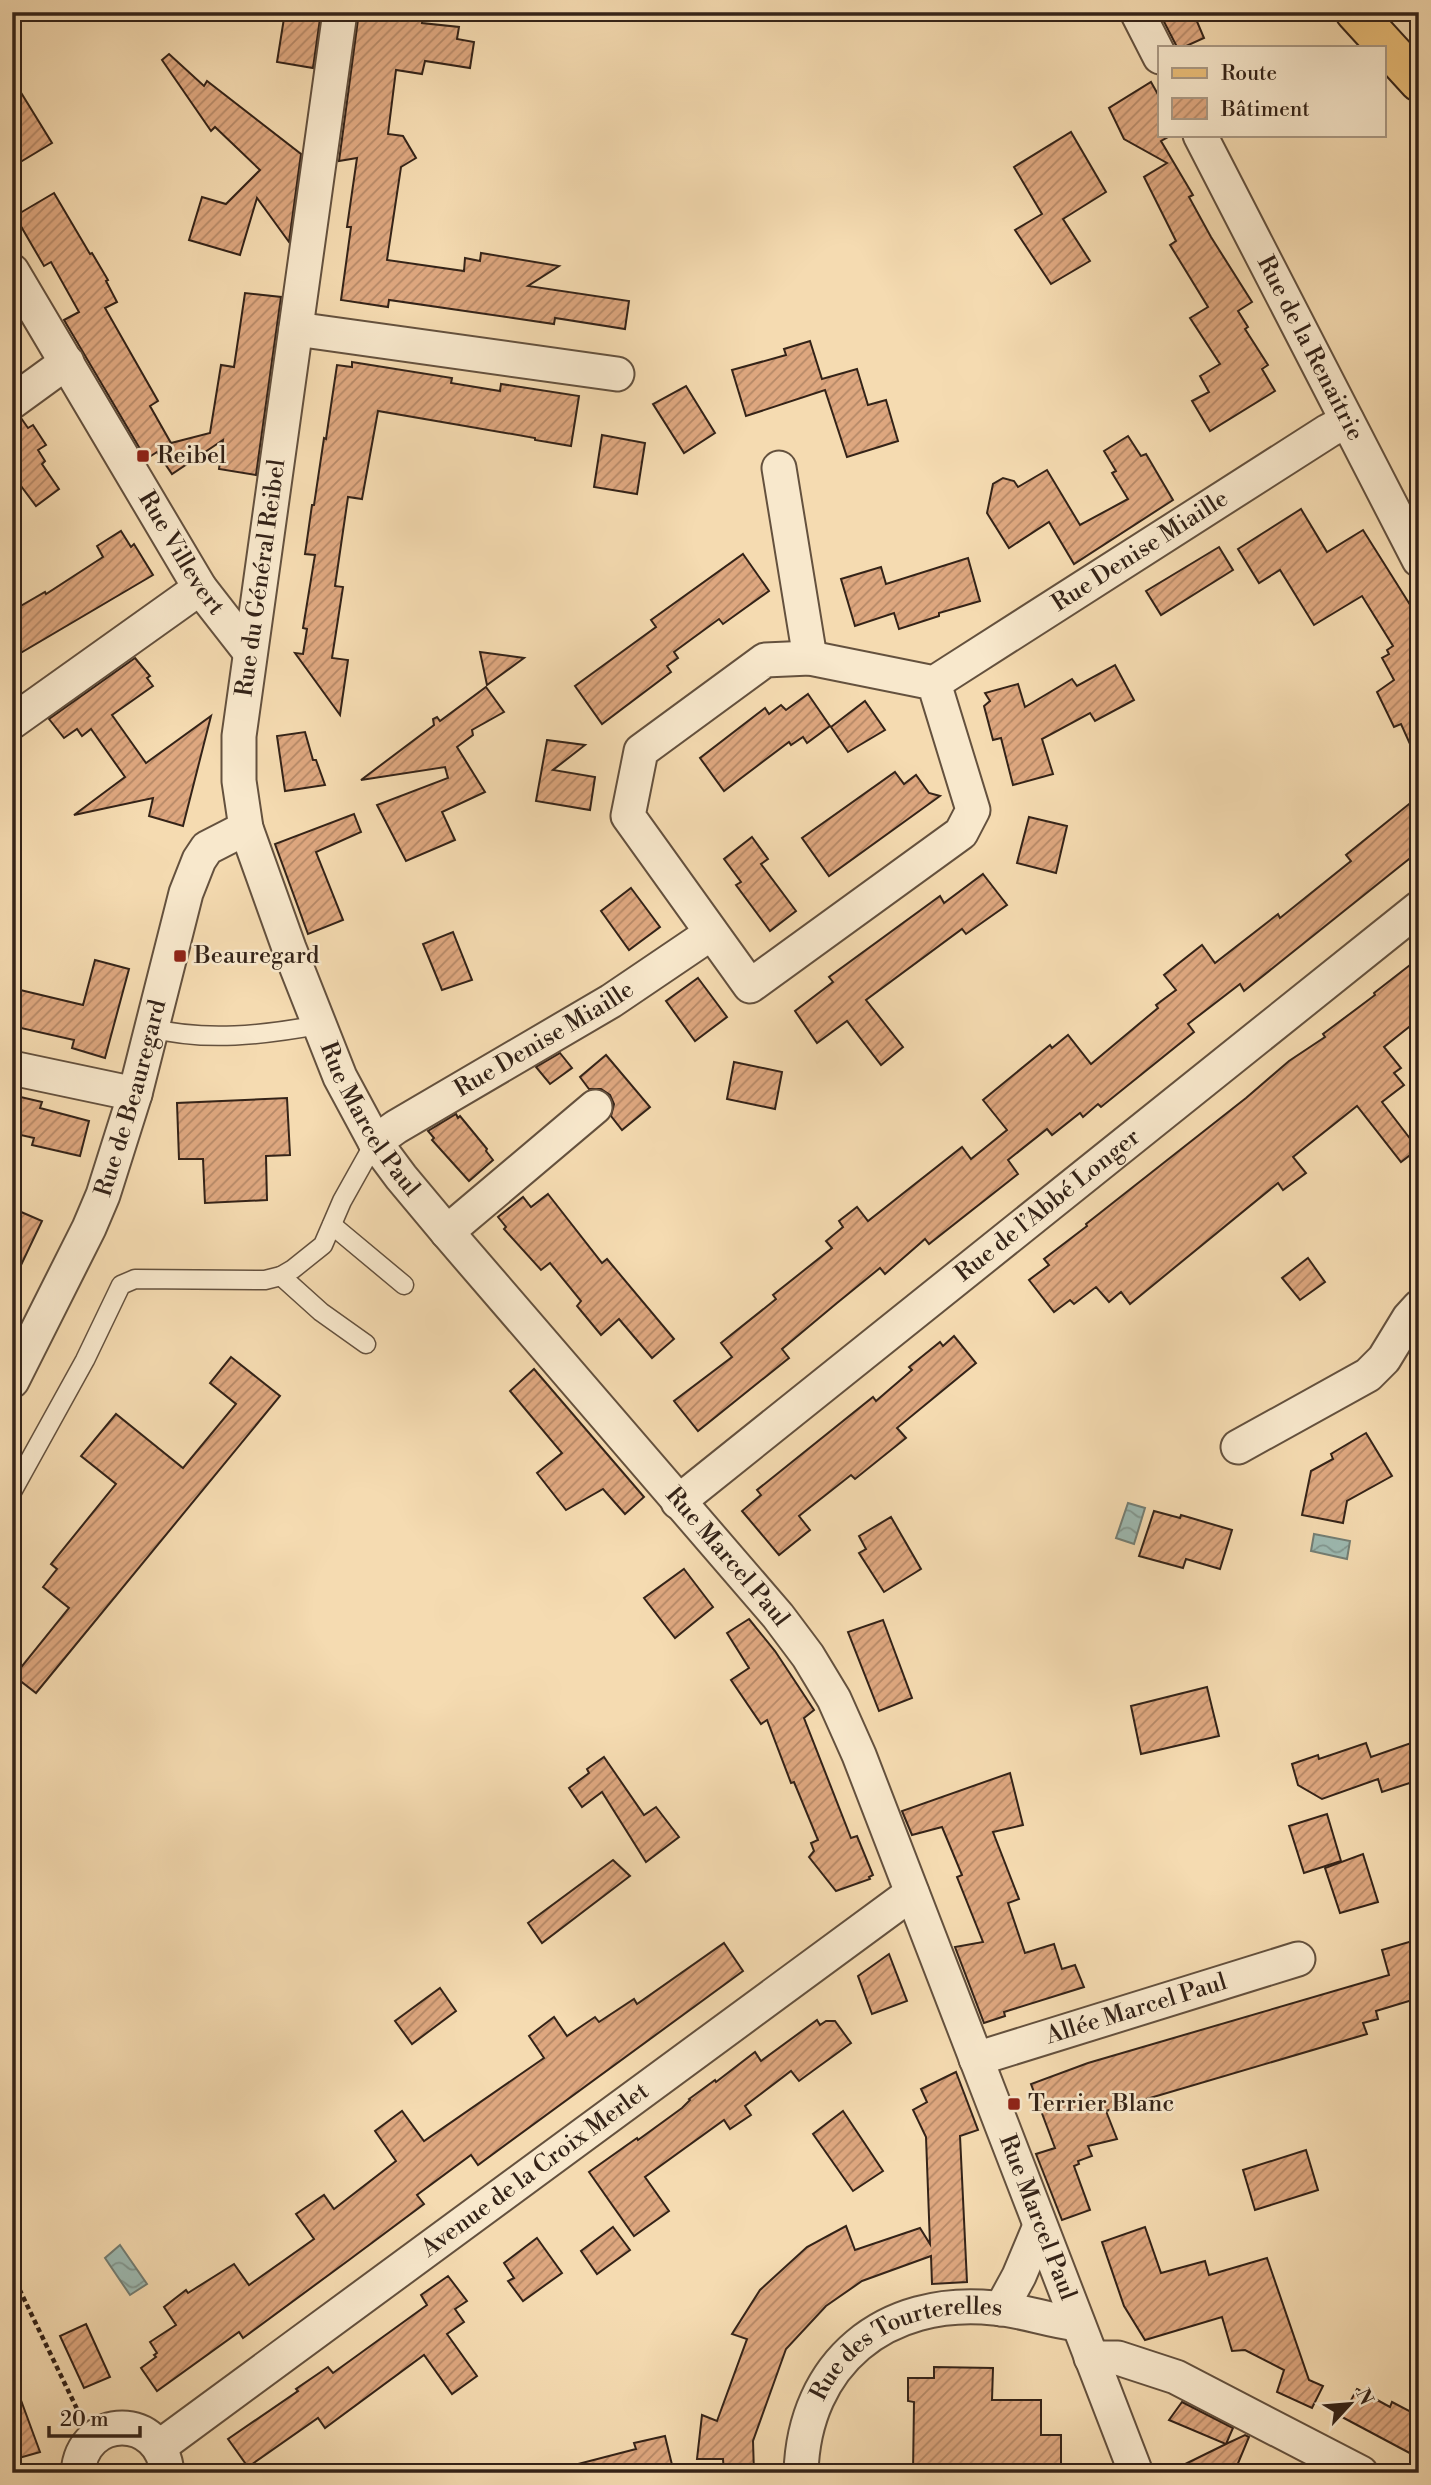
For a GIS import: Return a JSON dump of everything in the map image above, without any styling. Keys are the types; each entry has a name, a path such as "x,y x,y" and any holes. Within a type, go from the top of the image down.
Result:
{"main road":[{"path":"1355,12 1419,82"}],"street":[{"name":"Rue du Général Reibel","path":"246,828 239,781 239,736 340,12"},
{"path":"1137,12 1158,53"},
{"name":"Rue de la Renaitrie","path":"1201,136 1419,560"},
{"name":"Rue Villevert","path":"12,271 200,588 250,652"},
{"path":"296,329 617,374"},
{"path":"12,402 67,362"},
{"name":"Rue Denise Miaille","path":"934,683 1347,421"},
{"path":"779,468 810,657"},
{"path":"12,722 200,588"},
{"path":"810,657 934,683 973,810 961,833 750,986 710,934 628,816 641,751 765,660 810,657"},
{"name":"Rue Marcel Paul","path":"246,828 340,1077 375,1142 447,1232 778,1616 808,1656 834,1699 859,1755 1136,2473"},
{"name":"Rue de Beauregard","path":"12,1381 103,1195 135,1094 186,893 199,860 207,848 246,828"},
{"name":"Rue de l’Abbé Longer","path":"678,1502 1419,908"},
{"name":"Rue Denise Miaille","path":"375,1142 629,990 710,934"},
{"path":"12,1068 135,1094"},
{"path":"447,1232 594,1107"},
{"path":"1238,1447 1368,1375 1384,1359 1409,1318 1419,1307"},
{"name":"Avenue de la Croix Merlet","path":"163,2460 912,1893"},
{"name":"Allée Marcel Paul","path":"975,2059 1298,1959"},
{"path":"1001,2309 1019,2276 1040,2226"},
{"name":"Rue des Tourterelles","path":"801,2473 802,2448 818,2394 831,2374 856,2346 878,2329 921,2311 957,2307 1001,2309 1055,2322 1078,2324"},
{"path":"1091,2358 1118,2358 1176,2377 1361,2473"},
{"path":"78,2473 80,2459 92,2440 104,2431 127,2428 142,2432 163,2460"}],"lane":[{"path":"151,1028 227,1036 263,1034 319,1025"},
{"path":"12,1492 85,1360 121,1285 135,1279 265,1280 281,1276 312,1256 323,1245 342,1201 375,1142"},
{"path":"332,1225 404,1285"},
{"path":"281,1276 321,1312 366,1344"}],"path":[{"path":"12,2274 92,2440"}],"water":[{"path":"1128,1503 1145,1508 1134,1544 1116,1538"},
{"path":"1314,1534 1350,1541 1347,1559 1311,1551"},
{"path":"120,2245 147,2284 130,2295 105,2258"}],"building":[{"path":"285,12 321,12 313,68 277,62"},
{"path":"359,12 424,12 422,23 459,27 457,39 474,42 470,68 425,61 422,74 396,70 388,134 403,136 416,158 401,167 387,260 464,271 465,258 480,261 481,253 559,266 528,286 629,301 625,329 555,318 554,324 389,300 388,307 341,300 351,227 347,227 357,158 339,161"},
{"path":"1159,12 1193,12 1204,38 1186,46 1176,46"},
{"path":"169,54 204,86 207,81 301,154 289,242 257,198 240,255 189,240 202,197 226,204 260,170 215,127 211,131 162,60"},
{"path":"12,78 52,143 12,167"},
{"path":"1151,82 1158,94 1158,136 1168,137 1161,141 1193,195 1189,197 1252,302 1238,311 1248,327 1245,329 1268,365 1262,369 1275,391 1210,431 1192,401 1209,392 1200,376 1220,364 1190,318 1208,307 1170,245 1176,241 1144,177 1167,163 1124,139 1109,108"},
{"path":"1071,132 1106,192 1063,219 1090,261 1051,284 1015,230 1042,214 1014,167"},
{"path":"54,193 108,280 106,281 117,302 105,308 158,401 150,406 171,443 210,433 221,365 234,367 245,293 281,297 256,475 219,469 223,440 172,474 157,452 146,459 64,320 79,312 51,262 44,266 15,216"},
{"path":"810,341 822,379 857,369 868,405 886,400 898,441 847,457 825,390 746,416 732,370 786,355 784,349"},
{"path":"352,362 452,378 451,383 500,391 501,384 579,396 571,446 378,411 362,499 348,497 335,586 343,587 332,658 348,660 340,715 295,653 303,654 307,629 303,628 315,555 305,554 337,365 352,367"},
{"path":"686,386 715,433 684,453 653,404"},
{"path":"21,418 28,428 33,425 46,445 38,450 45,461 42,464 59,489 36,506 12,474 12,421"},
{"path":"602,435 645,443 637,494 594,487"},
{"path":"1128,436 1141,456 1146,454 1173,500 1074,564 1049,522 1009,548 987,513 993,484 1003,478 1014,481 1018,487 1047,470 1080,525 1128,499 1112,473 1116,471 1104,451"},
{"path":"1301,509 1327,552 1363,530 1419,619 1419,764 1401,724 1394,727 1377,692 1394,680 1382,658 1389,654 1387,650 1393,646 1362,596 1314,625 1280,570 1259,583 1238,549"},
{"path":"121,531 131,547 134,544 153,575 12,658 12,611 45,592 46,594 103,557 97,546"},
{"path":"1219,547 1233,570 1161,615 1146,591"},
{"path":"743,554 769,591 723,624 719,619 674,652 678,658 667,666 671,672 602,724 575,686 656,627 651,620"},
{"path":"968,558 980,601 899,629 894,613 855,626 841,579 881,567 886,584"},
{"path":"480,652 524,658 487,685"},
{"path":"135,658 150,676 147,678 153,686 112,715 146,763 211,716 183,826 149,816 153,798 74,815 125,777 91,729 82,736 77,729 64,738 49,719"},
{"path":"1115,665 1134,700 1095,721 1090,713 1042,739 1053,774 1013,785 1001,738 993,740 984,706 990,701 985,693 1018,684 1025,707 1072,679 1077,686"},
{"path":"486,687 504,712 472,730 473,735 457,747 485,792 442,812 455,840 406,861 377,805 448,778 445,767 361,780 434,725 433,719 437,717 440,721"},
{"path":"808,694 830,726 807,743 803,737 791,745 789,742 724,791 700,758 765,708 769,714 781,705 786,710"},
{"path":"865,701 885,730 848,752 831,727"},
{"path":"305,732 313,760 316,760 325,785 285,791 277,736"},
{"path":"547,740 585,745 553,770 595,777 590,810 536,801"},
{"path":"895,772 904,784 916,775 929,793 940,796 829,876 802,838"},
{"path":"1419,796 1419,851 1244,991 1240,984 1188,1024 1194,1032 1101,1107 1098,1104 1083,1117 1080,1113 1052,1135 1047,1129 1008,1160 1018,1174 929,1244 925,1239 885,1274 880,1268 782,1349 789,1358 698,1431 674,1401 732,1357 721,1343 776,1299 773,1295 832,1248 826,1241 843,1227 839,1221 857,1207 868,1221 962,1147 971,1159 1007,1130 983,1100 1050,1045 1052,1048 1068,1035 1091,1064 1176,990 1164,975 1202,945 1215,963 1278,914 1280,918 1351,861 1346,855"},
{"path":"354,814 361,832 316,852 343,920 308,934 275,844"},
{"path":"1029,817 1067,826 1056,873 1017,863"},
{"path":"752,837 768,859 761,864 796,911 770,931 736,885 741,882 724,859"},
{"path":"983,874 1007,905 966,934 962,929 866,1000 903,1047 881,1065 847,1021 817,1043 795,1011 833,982 829,977 940,896 944,903"},
{"path":"631,888 660,927 629,950 601,911"},
{"path":"453,932 472,980 442,990 423,944"},
{"path":"1419,958 1419,1019 1384,1047 1401,1068 1394,1073 1404,1085 1382,1102 1418,1149 1401,1162 1357,1106 1293,1157 1306,1173 1283,1190 1278,1183 1130,1304 1121,1292 1109,1302 1096,1287 1074,1304 1070,1300 1054,1312 1029,1280 1049,1265 1044,1259 1289,1061 1325,1037 1323,1034"},
{"path":"95,960 129,969 105,1058 72,1048 74,1040 12,1026 12,988 83,1005"},
{"path":"698,978 727,1017 695,1041 666,1001"},
{"path":"560,1053 572,1068 550,1084 536,1067"},
{"path":"606,1055 650,1107 622,1130 611,1116 614,1104 610,1095 601,1089 589,1089 580,1077"},
{"path":"734,1062 782,1072 775,1109 727,1099"},
{"path":"12,1095 42,1102 40,1108 89,1121 80,1156 32,1145 34,1138 12,1133"},
{"path":"287,1098 290,1155 266,1156 267,1200 205,1203 203,1159 179,1159 177,1103"},
{"path":"456,1114 487,1149 493,1160 469,1181 432,1140 434,1138 428,1131"},
{"path":"548,1194 602,1263 607,1259 674,1339 652,1358 619,1319 601,1335 577,1306 581,1301 550,1263 541,1270 504,1229 506,1227 498,1217 523,1197 531,1207"},
{"path":"12,1208 42,1221 12,1284"},
{"path":"1308,1258 1325,1282 1300,1300 1282,1278"},
{"path":"954,1336 976,1363 897,1428 906,1438 855,1479 851,1475 799,1516 810,1530 779,1555 742,1511 761,1495 757,1490 873,1397 876,1401 912,1370 909,1367 940,1342 943,1346"},
{"path":"231,1357 280,1396 36,1693 14,1676 69,1608 43,1587 57,1569 51,1564 116,1484 81,1456 116,1414 183,1468 236,1404 210,1383"},
{"path":"534,1369 644,1497 625,1514 603,1489 566,1510 537,1473 562,1453 510,1391"},
{"path":"1366,1433 1392,1476 1347,1501 1343,1523 1302,1515 1311,1471 1333,1459 1331,1454"},
{"path":"1154,1511 1180,1518 1181,1515 1232,1530 1220,1569 1186,1559 1183,1568 1139,1556"},
{"path":"891,1517 921,1569 884,1592 859,1553 866,1549 859,1536"},
{"path":"684,1569 713,1607 675,1638 644,1598"},
{"path":"749,1619 775,1651 814,1710 804,1718 851,1838 857,1836 873,1875 870,1879 836,1891 809,1857 814,1851 811,1843 818,1840 794,1782 791,1783 767,1720 761,1724 731,1680 749,1668 727,1633"},
{"path":"883,1620 912,1698 879,1711 848,1632"},
{"path":"1207,1687 1219,1736 1141,1754 1131,1706"},
{"path":"1414,1742 1419,1756 1419,1780 1382,1792 1378,1779 1322,1799 1298,1785 1292,1764 1318,1755 1319,1759 1366,1743 1371,1757"},
{"path":"604,1757 644,1815 656,1807 679,1837 646,1862 602,1792 582,1807 569,1788 589,1773 587,1769"},
{"path":"1010,1773 1023,1825 993,1832 1019,1899 1008,1903 1025,1953 1054,1944 1062,1969 1075,1965 1084,1987 1004,2012 1005,2016 984,2023 955,1947 983,1942 957,1877 962,1875 942,1827 912,1835 902,1811"},
{"path":"1327,1814 1341,1861 1304,1873 1289,1826"},
{"path":"1363,1854 1378,1902 1340,1913 1325,1868"},
{"path":"613,1860 630,1876 542,1943 528,1923"},
{"path":"1419,1939 1419,1998 1376,2011 1378,2019 1363,2023 1367,2034 1106,2111 1117,2139 1088,2146 1092,2156 1078,2161 1079,2164 1074,2166 1090,2210 1062,2220 1036,2154 1055,2148 1031,2084 1088,2063 1389,1975 1382,1950"},
{"path":"724,1943 743,1971 478,2165 471,2155 417,2195 424,2204 243,2338 239,2332 157,2391 141,2368 156,2357 154,2355 157,2353 150,2342 176,2325 164,2307 186,2290 188,2293 234,2264 249,2285 314,2239 296,2214 324,2195 334,2209 396,2161 375,2131 402,2111 424,2141 544,2058 529,2036 554,2017 567,2036 595,2017 599,2022 634,1999 637,2004"},
{"path":"889,1954 907,2001 872,2014 858,1976"},
{"path":"440,1988 456,2011 412,2044 395,2021"},
{"path":"817,2020 820,2025 826,2021 835,2021 851,2043 799,2081 791,2071 745,2106 751,2115 730,2129 724,2120 645,2177 669,2211 634,2236 589,2172 637,2138 638,2140 682,2108 689,2099 755,2052 761,2061"},
{"path":"956,2072 978,2130 960,2136 967,2282 932,2284 931,2256 862,2281 826,2306 786,2349 753,2441 754,2473 724,2473 723,2459 697,2459 702,2415 717,2421 747,2339 732,2334 760,2290 807,2247 846,2226 855,2250 920,2228 930,2244 926,2137 913,2110 927,2102 921,2089"},
{"path":"843,2111 883,2171 853,2191 813,2134"},
{"path":"1306,2150 1318,2190 1255,2210 1243,2170"},
{"path":"613,2227 630,2250 597,2274 581,2251"},
{"path":"1145,2227 1161,2273 1205,2261 1209,2275 1267,2258 1309,2380 1323,2386 1312,2408 1277,2392 1284,2370 1245,2350 1232,2351 1222,2317 1145,2340 1124,2306 1102,2242"},
{"path":"537,2238 562,2273 523,2301 508,2281 514,2278 504,2263"},
{"path":"448,2276 467,2301 455,2309 464,2322 447,2334 477,2376 452,2394 424,2355 325,2428 318,2418 248,2467 228,2439 328,2367 333,2373 427,2305 421,2295"},
{"path":"86,2324 110,2377 84,2388 60,2336"},
{"path":"934,2367 993,2368 992,2400 1041,2400 1041,2435 1061,2435 1061,2473 913,2473 914,2402 908,2401 908,2378 934,2378"},
{"path":"12,2384 15,2384 40,2452 12,2460"},
{"path":"1357,2389 1390,2407 1392,2402 1419,2416 1419,2458 1342,2417"},
{"path":"1182,2402 1233,2428 1226,2444 1169,2420"},
{"path":"1245,2435 1249,2437 1234,2473 1167,2473"},
{"path":"665,2436 674,2473 579,2473 578,2464 636,2449 634,2443"}],"place":[{"name":"Reibel","path":"143,456"},
{"name":"Beauregard","path":"180,956"},
{"name":"Terrier Blanc","path":"1014,2104"}]}
